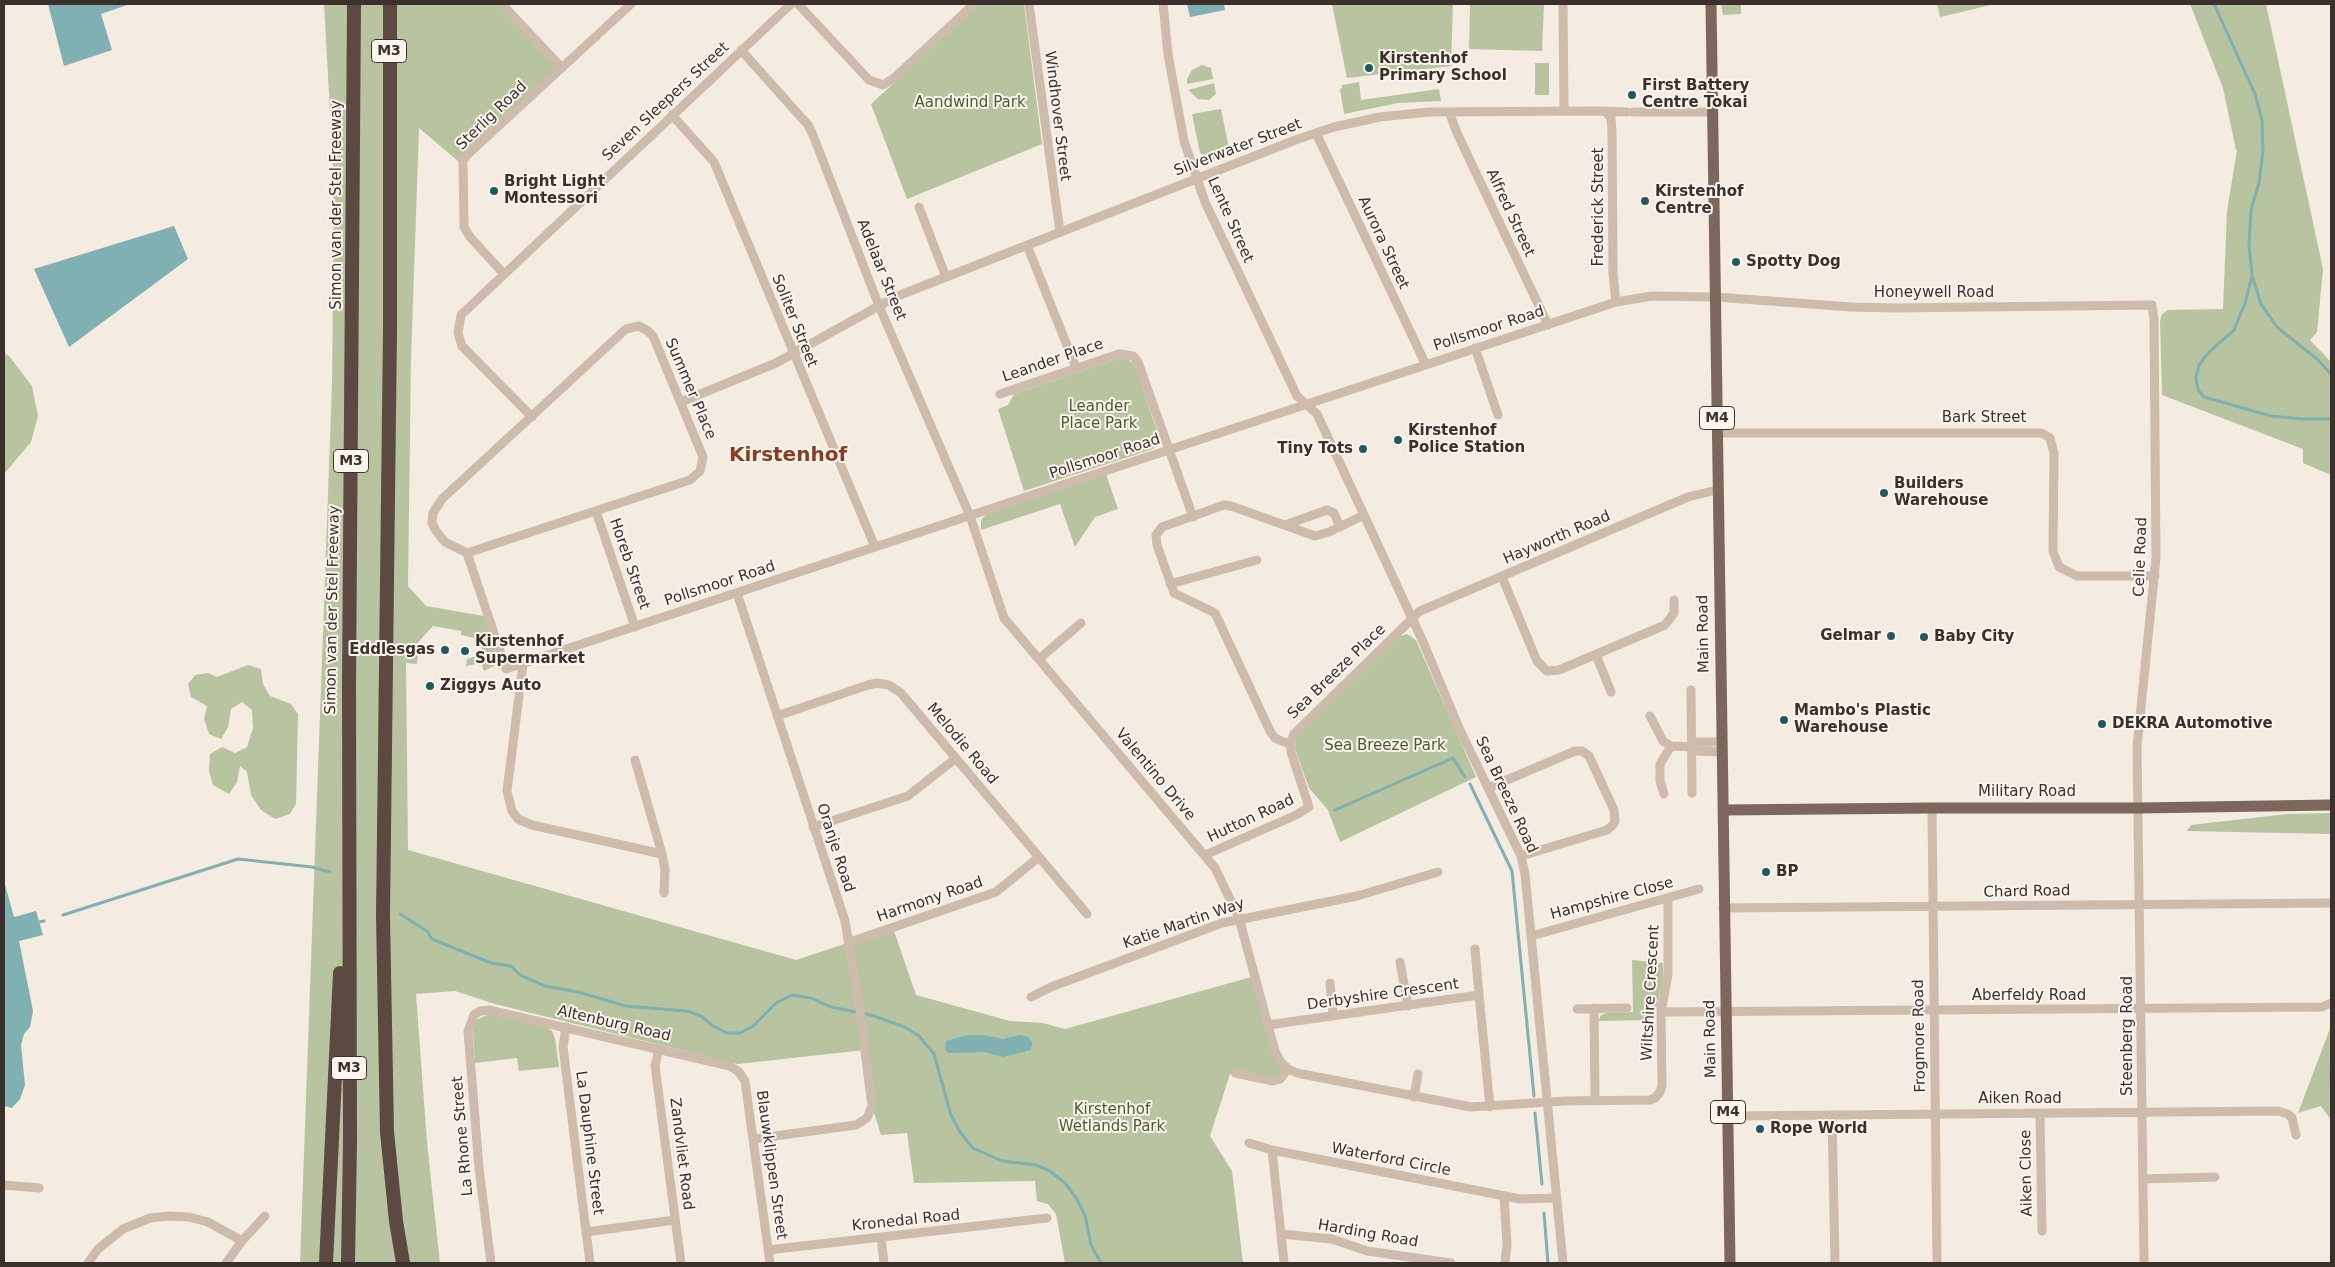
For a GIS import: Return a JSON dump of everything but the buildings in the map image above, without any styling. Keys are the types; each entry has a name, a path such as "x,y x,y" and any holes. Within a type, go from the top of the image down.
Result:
{"highway":[{"name":"M3","path":"390,4 390,330 383,780 384,998 388,1132 396,1221 403,1263"},
{"path":"390,26 396,4"},
{"name":"Simon van der Stel Freeway","path":"348,1263 348,919 354,6"},
{"path":"326,1263 341,954 343,929 348,919"}],"main road":[{"name":"Main Road","path":"1712,4 1718,433 1717,490 1730,1263"},
{"name":"Military Road","path":"1723,810 2139,808 2331,804"}],"street":[{"path":"502,4 562,68"},
{"name":"Sterlig Road","path":"503,273 470,237 464,227 464,161 466,156 631,4"},
{"name":"Seven Sleepers Street","path":"532,417 459,341 458,323 460,315 792,4"},
{"path":"798,4 868,80 882,85 894,78 974,4"},
{"name":"Windhover Street","path":"1029,4 1060,232"},
{"name":"Lente Street","path":"1163,4 1168,54 1174,88 1184,140 1196,178 1227,250 1297,396 1305,404"},
{"path":"1563,4 1564,110"},
{"name":"Adelaar Street","path":"741,50 808,125 880,306 970,516"},
{"name":"Silverwater Street","path":"681,402 794,354 895,297 1196,178 1316,133 1380,117 1449,112 1564,110 1607,113 1713,112"},
{"name":"Alfred Street","path":"1449,112 1457,133 1548,325"},
{"name":"Frederick Street","path":"1607,113 1611,118 1612,131 1613,273 1616,302"},
{"name":"Soliter Street","path":"672,116 714,162 875,547"},
{"name":"Aurora Street","path":"1316,133 1426,365"},
{"path":"919,207 946,277"},
{"path":"1027,245 1076,368"},
{"name":"Pollsmoor Road","path":"467,553 506,670 1616,302 1652,296 1716,297"},
{"name":"Honeywell Road","path":"1716,297 1851,307 1894,308 2152,305"},
{"name":"Celie Road","path":"2139,808 2137,748 2156,558 2155,374 2152,305"},
{"name":"Summer Place","path":"632,327 645,328 653,336 703,457 700,471 690,480 467,553 445,542 436,531 432,522 435,508 442,499 532,417 626,329 632,327"},
{"path":"1475,348 1498,415"},
{"name":"Leander Place","path":"1000,394 1119,354 1133,356 1138,362 1169,450"},
{"name":"Sea Breeze Road","path":"1305,404 1317,414 1520,856 1525,874 1532,936 1563,1263"},
{"name":"Bark Street","path":"1718,433 2042,433 2050,438 2054,453 2053,551 2058,567 2077,576 2155,576"},
{"path":"1169,450 1192,517"},
{"name":"Hayworth Road","path":"1412,618 1420,611 1688,497 1717,490"},
{"path":"1291,745 1275,738 1270,731 1215,614 1208,608 1177,596 1170,584 1157,545 1156,535 1162,527 1227,505 1315,536 1364,516"},
{"path":"1285,525 1327,510 1334,513 1340,527"},
{"name":"Horeb Street","path":"596,511 635,627"},
{"name":"Valentino Drive","path":"970,516 1004,618 1215,868 1239,918 1275,1051 1280,1061 1288,1069"},
{"path":"1170,584 1257,560"},
{"path":"1502,577 1541,667 1546,671 1557,671 1665,625 1674,614 1674,600"},
{"name":"Oranje Road","path":"737,593 845,921 860,1007 872,1106 867,1118 856,1125 753,1139"},
{"name":"Sea Breeze Place","path":"1291,745 1294,734 1299,728 1412,618"},
{"path":"1039,659 1081,623"},
{"path":"1596,655 1612,692"},
{"path":"523,664 507,791 512,811 518,819 532,825 662,854"},
{"name":"Melodie Road","path":"777,716 868,685 884,683 901,693 1088,914"},
{"path":"1691,690 1692,793"},
{"path":"1650,716 1663,741 1672,746 1693,747 1698,751 1722,747"},
{"name":"Hutton Road","path":"1205,855 1296,815 1308,807 1291,745"},
{"path":"1664,794 1660,781 1660,764 1672,746"},
{"path":"1488,788 1570,752 1578,750 1590,756 1614,810 1615,821 1607,830 1520,856"},
{"path":"813,827 908,796 956,758"},
{"path":"635,760 662,854 665,869 664,893"},
{"name":"Frogmore Road","path":"1932,808 1937,1263"},
{"name":"Steenberg Road","path":"2139,808 2144,1263"},
{"name":"Harmony Road","path":"850,942 996,892 1039,857"},
{"name":"Katie Martin Way","path":"1031,997 1050,987 1239,918 1357,896 1438,872"},
{"name":"Hampshire Close","path":"1532,936 1699,890"},
{"name":"Wiltshire Crescent","path":"1548,1103 1596,1100 1650,1100 1658,1095 1662,1086 1661,1012 1668,975 1668,898"},
{"name":"Chard Road","path":"1723,908 2331,902"},
{"path":"1475,949 1479,995"},
{"path":"1400,962 1408,1006"},
{"path":"1330,983 1333,1016"},
{"name":"Derbyshire Crescent","path":"1268,1025 1479,995 1490,1107"},
{"name":"Aberfeldy Road","path":"1661,1012 2322,1007 2331,1003"},
{"path":"1594,1008 1596,1100"},
{"path":"1577,1009 1627,1008"},
{"name":"Altenburg Road","path":"480,1011 498,1011 730,1066 740,1072"},
{"name":"La Rhone Street","path":"480,1011 474,1016 468,1031 479,1168 491,1263"},
{"name":"La Dauphine Street","path":"566,1027 563,1047 590,1263"},
{"name":"Zandvliet Road","path":"659,1049 655,1066 681,1263"},
{"path":"1235,1073 1273,1081 1280,1079 1288,1069 1297,1073 1471,1107 1548,1103"},
{"name":"Blauwklippen Street","path":"740,1072 745,1081 770,1263"},
{"path":"1414,1097 1418,1074"},
{"name":"Aiken Road","path":"1728,1116 2283,1111 2292,1118 2296,1135"},
{"name":"Aiken Close","path":"2040,1113 2042,1231"},
{"path":"1832,1115 1835,1263"},
{"name":"Waterford Circle","path":"1249,1143 1272,1150 1520,1199 1556,1198"},
{"path":"1272,1150 1284,1263"},
{"path":"2143,1179 2215,1177"},
{"path":"4,1185 40,1188"},
{"path":"1504,1196 1507,1245 1505,1263"},
{"path":"88,1263 98,1248 123,1229 150,1218 169,1216 189,1217 208,1222 242,1241"},
{"path":"226,1263 242,1241 265,1216"},
{"name":"Kronedal Road","path":"768,1250 1047,1218"},
{"path":"586,1232 675,1220"},
{"name":"Harding Road","path":"1281,1234 1332,1239 1367,1251 1451,1263"},
{"path":"881,1237 884,1263"}],"green space":[{"name":"Kirstenhof Wetlands Park","path":"324,4 502,4 562,68 463,161 458,161 419,128 411,359 408,586 426,606 484,616 497,656 494,666 484,671 481,663 466,666 467,659 483,654 479,639 461,635 461,631 433,626 412,649 418,655 417,664 406,663 408,850 796,960 893,928 916,995 1010,1021 1043,1023 1065,1029 1255,976 1268,1025 1288,1069 1280,1079 1230,1074 1210,1136 1232,1171 1243,1263 1065,1263 1056,1214 1048,1204 1037,1201 1035,1181 914,1183 907,1133 881,1135 872,1106 865,1050 738,1064 495,1004 455,991 416,994 427,1142 440,1263 300,1263 332,385 334,183"},
{"name":"Aandwind Park","path":"980,4 1024,4 1042,144 907,199 871,104"},
{"path":"1332,4 1453,4 1451,66 1347,78"},
{"path":"1470,4 1544,4 1542,51 1469,49"},
{"path":"1721,4 1741,4 1741,14 1723,15"},
{"path":"1937,4 1995,4 1940,17"},
{"path":"2190,4 2266,4 2323,269 2317,332 2310,340 2331,362 2331,475 2303,463 2303,449 2162,395 2160,321 2162,314 2168,310 2223,309 2227,211 2237,150 2223,88"},
{"path":"1535,63 1549,63 1549,95 1535,95"},
{"path":"1202,65 1211,68 1213,79 1187,84 1187,79 1192,70"},
{"path":"1359,82 1361,100 1439,89 1441,101 1398,103 1344,114 1340,89 1342,85"},
{"path":"1214,83 1216,94 1209,100 1198,99 1188,90"},
{"path":"1221,109 1230,153 1212,160 1200,153 1192,114"},
{"path":"4,353 9,356 32,386 38,416 31,442 4,474"},
{"name":"Leander Place Park","path":"1118,359 1128,359 1135,365 1158,434 1158,441 1153,449 1024,491 998,409 1008,405 1014,394"},
{"path":"1106,474 1118,509 1095,517 1075,547 1060,504 981,530 981,520 987,514"},
{"name":"Sea Breeze Park","path":"1407,634 1416,640 1476,777 1340,842 1328,810 1309,788 1295,749 1296,738 1397,637"},
{"path":"248,665 261,669 263,684 270,696 291,704 298,714 296,804 290,814 275,819 261,810 251,795 247,772 240,766 237,782 229,794 213,785 209,771 210,754 222,747 235,753 247,747 253,728 252,710 242,702 231,709 228,727 221,739 209,734 204,719 207,706 191,697 188,684 195,675 208,673 217,677"},
{"path":"2331,813 2331,834 2187,831 2191,825 2287,814"},
{"path":"1632,960 1663,963 1663,979 1654,1020 1598,1021 1601,1015 1606,1013 1633,1012"},
{"path":"489,1014 546,1027 552,1031 555,1038 559,1067 519,1071 517,1058 475,1063 473,1031 476,1020"},
{"path":"2331,1026 2331,1120 2321,1106 2298,1113"}],"water":[{"path":"48,4 130,4 101,14 112,50 64,66"},
{"path":"1187,4 1224,4 1225,10 1190,17"},
{"path":"174,226 188,259 69,347 34,269"},
{"path":"4,881 14,917 36,911 43,935 19,941 33,1011 30,1027 24,1034 21,1045 25,1085 20,1099 12,1108 4,1106"},
{"path":"968,1035 984,1035 1003,1039 1019,1035 1028,1037 1032,1042 1031,1050 1003,1057 985,1052 948,1053 945,1049 946,1041"}],"waterway":[{"path":"2214,4 2255,94 2262,120 2263,151 2259,183 2251,210 2249,245 2252,275 2261,304 2277,327 2317,359 2331,374"},
{"path":"2252,276 2245,303 2234,330 2209,352 2199,365 2196,378 2198,390 2204,397 2271,416 2331,419"},
{"path":"1335,810 1453,758 1465,777"},
{"path":"1470,784 1512,871 1534,1096"},
{"path":"63,915 238,859 312,867 330,872"},
{"path":"400,914 427,931 432,939 491,963 511,966 520,975 545,986 578,992 626,1006 687,1011 701,1016 713,1026 727,1033 740,1033 753,1026 776,1003 792,995 811,998 831,1007 871,1015 905,1027 919,1036 934,1054 951,1115 960,1132 973,1148 1002,1161 1036,1165 1050,1171 1065,1183 1085,1215 1091,1245 1101,1263"},
{"path":"39,922 44,921"},
{"path":"2331,1067 2331,1083"},
{"path":"1535,1113 1542,1184"},
{"path":"1544,1213 1548,1263"}],"place":[{"name":"Kirstenhof Primary School","path":"1369,68"},
{"name":"First Battery Centre Tokai","path":"1632,95"},
{"name":"Bright Light Montessori","path":"494,191"},
{"name":"Kirstenhof Centre","path":"1645,201"},
{"name":"Spotty Dog","path":"1736,262"},
{"name":"Kirstenhof Police Station","path":"1398,440"},
{"name":"Tiny Tots","path":"1363,449"},
{"name":"Builders Warehouse","path":"1884,493"},
{"name":"Gelmar","path":"1891,636"},
{"name":"Baby City","path":"1924,637"},
{"name":"Eddlesgas","path":"445,650"},
{"name":"Kirstenhof Supermarket","path":"465,651"},
{"name":"Ziggys Auto","path":"430,686"},
{"name":"Mambo's Plastic Warehouse","path":"1784,720"},
{"name":"DEKRA Automotive","path":"2102,724"},
{"name":"BP","path":"1766,872"},
{"name":"Rope World","path":"1760,1129"}],"district":[{"name":"Kirstenhof","path":"788,456"}]}
